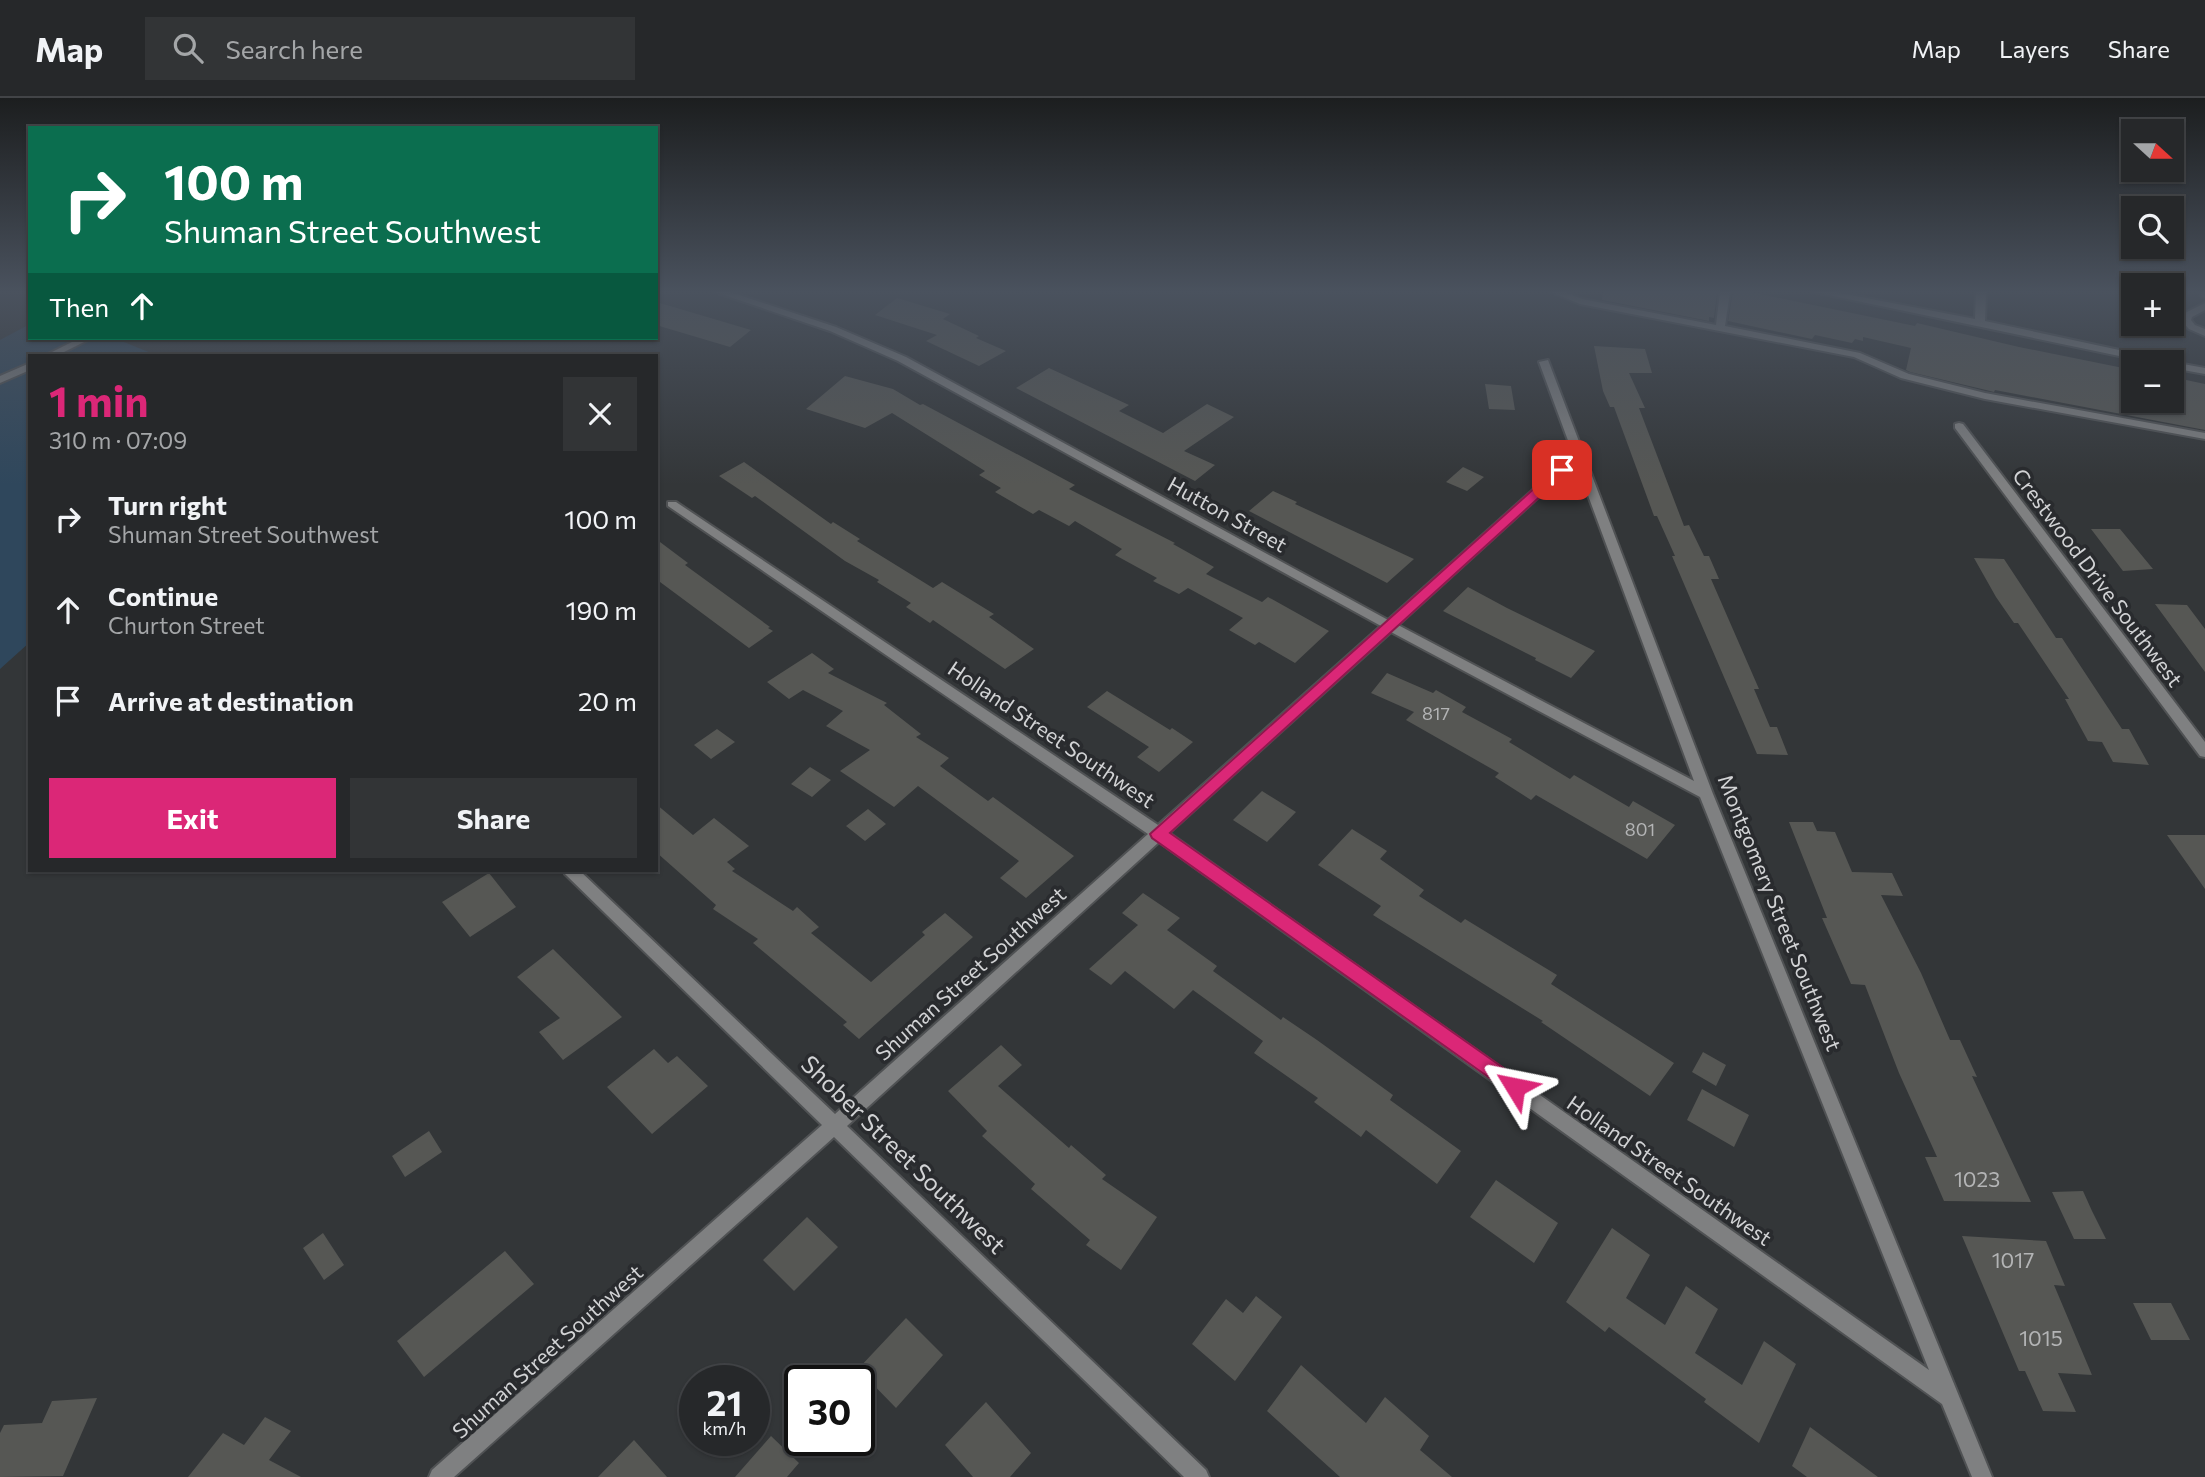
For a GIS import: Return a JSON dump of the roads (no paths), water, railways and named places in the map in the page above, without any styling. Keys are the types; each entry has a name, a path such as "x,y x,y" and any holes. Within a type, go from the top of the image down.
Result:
{"street":[{"name":"Hutton Street","path":"895,356 1388,625 1706,794"},
{"path":"1860,356 1905,376 1974,394 2205,436"},
{"name":"Montgomery Street Southwest","path":"1544,362 1706,794 1982,1477"},
{"path":"0,380 28,367"},
{"path":"2184,367 2205,371"},
{"name":"Crestwood Drive Southwest","path":"1959,426 2205,752"},
{"name":"Shuman Street Southwest","path":"439,1477 836,1124 1579,455"},
{"name":"Holland Street Southwest","path":"672,503 1158,834 1950,1397"},
{"name":"Shober Street Southwest","path":"572,872 1199,1477"}]}
